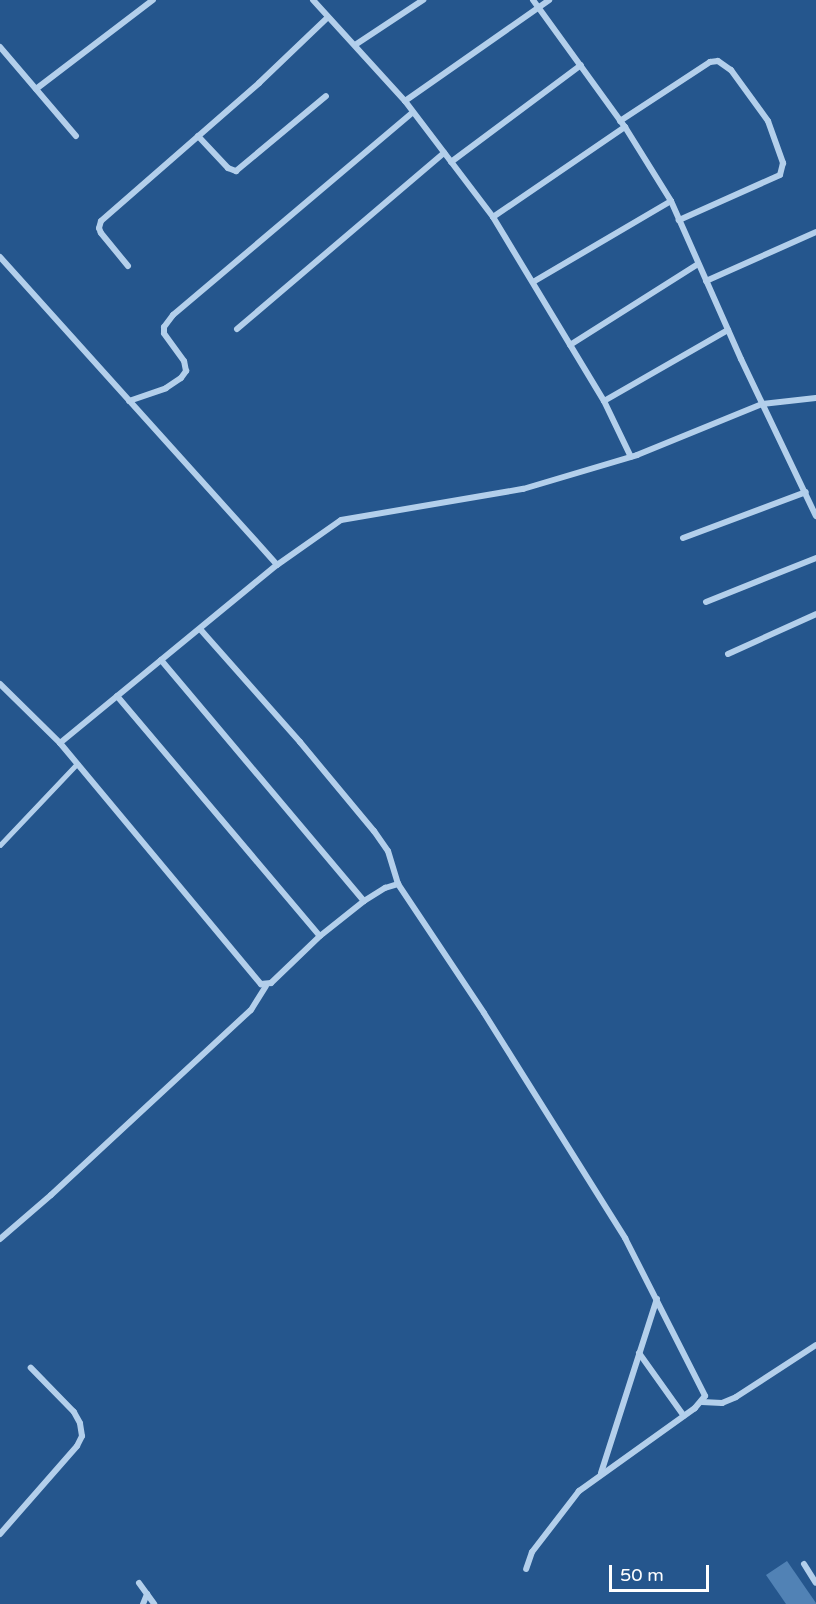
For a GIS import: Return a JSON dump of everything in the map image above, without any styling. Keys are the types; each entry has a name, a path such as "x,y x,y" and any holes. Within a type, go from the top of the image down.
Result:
{"street":[{"path":"36,88 153,0"},
{"path":"313,0 405,101 493,217 604,401 631,457"},
{"path":"355,45 423,0"},
{"path":"533,0 625,127 671,201 762,404 816,516"},
{"path":"405,101 549,0"},
{"path":"128,266 101,233 99,225 259,83 328,16"},
{"path":"0,47 76,136"},
{"path":"620,121 710,62 718,61 731,70 768,121 783,163 780,175 679,220"},
{"path":"451,162 580,66"},
{"path":"198,136 228,168 236,171 326,96"},
{"path":"129,401 166,388 186,371 184,360 164,333 164,327 173,315 414,112"},
{"path":"493,217 625,127"},
{"path":"237,329 444,153"},
{"path":"532,282 671,201"},
{"path":"706,281 816,232"},
{"path":"0,257 277,565"},
{"path":"570,345 698,264"},
{"path":"604,401 728,330"},
{"path":"60,743 277,565 340,520 523,489 631,457 762,404 816,398"},
{"path":"684,538 806,492"},
{"path":"706,602 816,558"},
{"path":"728,654 816,614"},
{"path":"200,629 300,742 388,851 398,884 484,1012 608,1209 704,1390 702,1402"},
{"path":"161,660 364,901"},
{"path":"0,684 60,743 256,980 266,986"},
{"path":"117,696 320,936"},
{"path":"0,1239 51,1195 251,1010 266,986 320,936 364,901 385,888 398,884"},
{"path":"601,1473 657,1299"},
{"path":"526,1569 532,1552 560,1512 579,1491 601,1473 702,1402 722,1402 736,1397 816,1345"},
{"path":"639,1353 684,1416"},
{"path":"0,1534 77,1446 82,1436 80,1423 74,1412 31,1368"},
{"path":"804,1564 816,1583"},
{"path":"139,1583 154,1604"},
{"path":"144,1604 147,1594"}],"lane":[{"path":"0,845 77,764"}],"building":[{"path":"787,1561 816,1604 786,1604 766,1575"}]}
